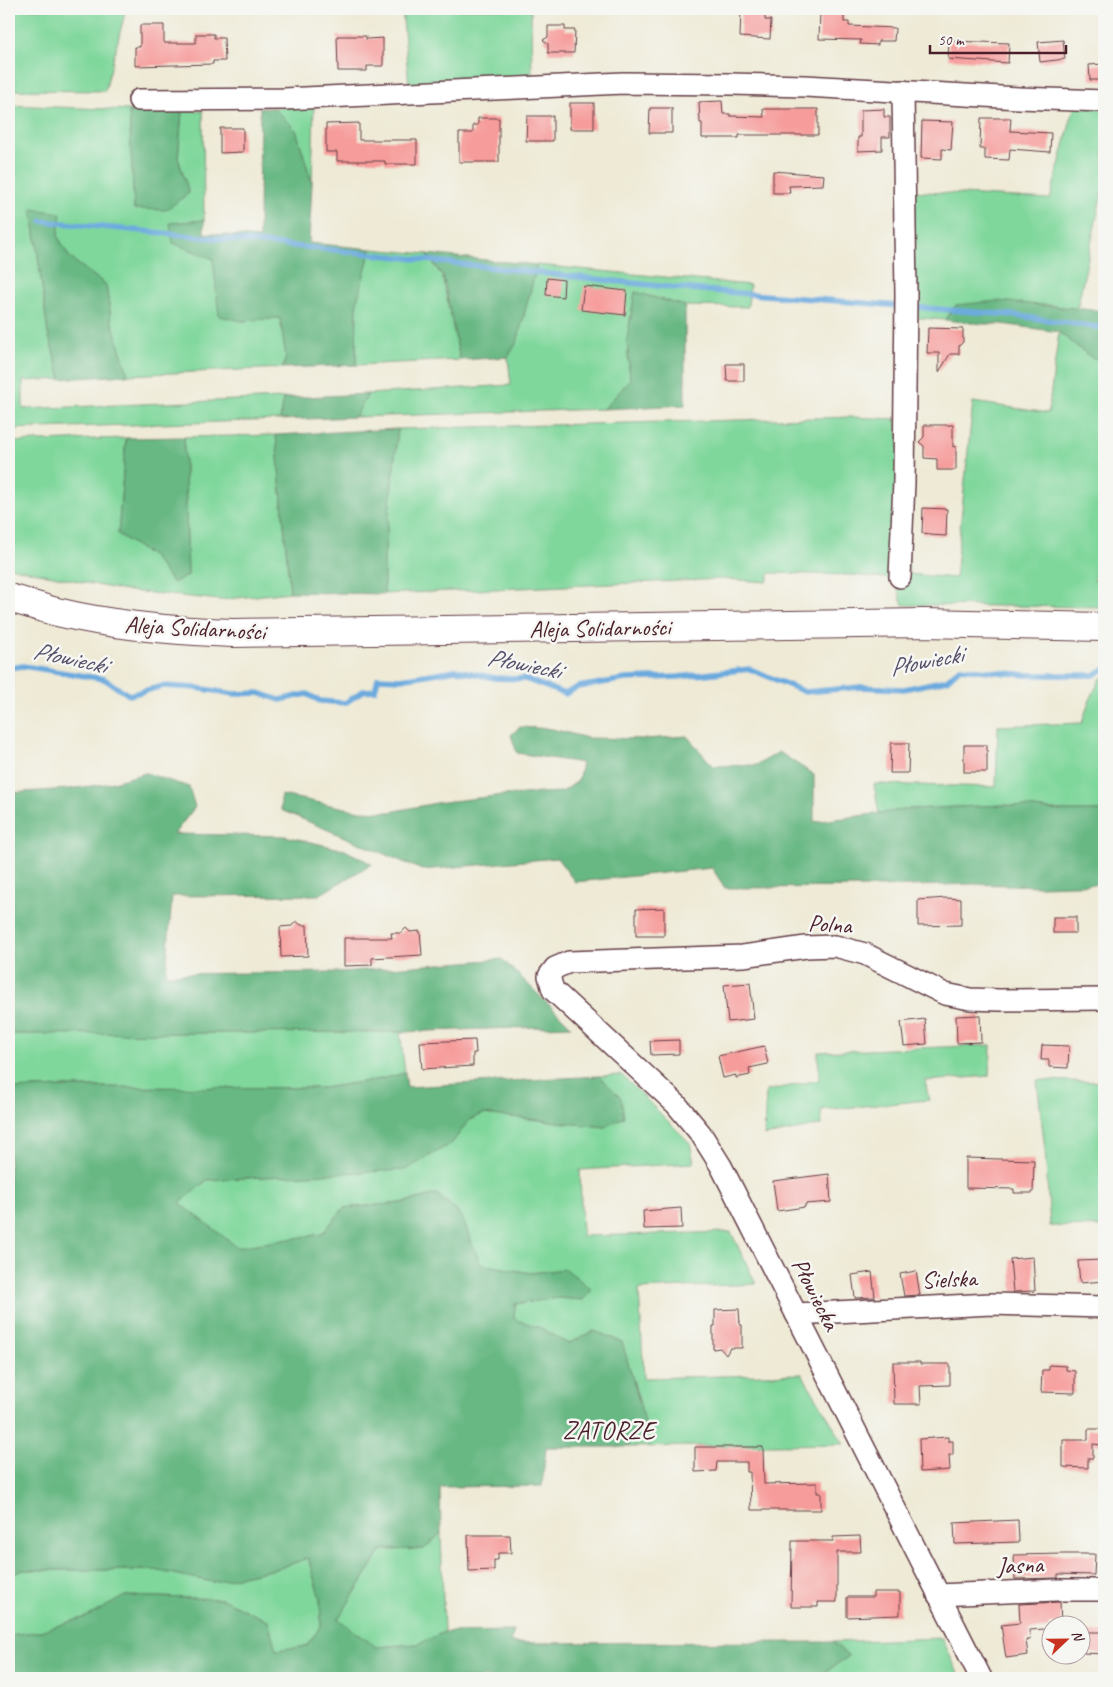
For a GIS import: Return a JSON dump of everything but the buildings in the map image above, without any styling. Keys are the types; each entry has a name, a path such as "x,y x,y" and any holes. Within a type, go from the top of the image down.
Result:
{"main road":[{"name":"Aleja Solidarności","path":"9,598 56,612 112,623 172,631 233,634 925,623 1104,627"}],"street":[{"path":"139,100 284,98 624,83 731,84 1104,101"},
{"path":"900,577 904,482 906,295 903,91"},
{"name":"Polna","path":"549,976 555,968 569,962 743,956 806,947 835,946 865,954 945,994 970,999 1104,999"},
{"name":"Płowiecka","path":"549,976 553,990 676,1104 701,1134 721,1166 981,1678"},
{"name":"Sielska","path":"796,1314 991,1304 1104,1307"},
{"name":"Jasna","path":"938,1595 1104,1590"}],"green space":[{"path":"9,9 126,9 105,91 9,90"},
{"path":"402,9 531,9 532,81 409,86"},
{"path":"1075,104 1104,109 1104,183 1077,309 1050,305 956,305 945,320 909,317 909,191 1050,199"},
{"path":"9,105 129,110 134,209 189,193 178,158 182,111 203,111 204,220 170,223 213,259 242,321 280,318 286,357 283,368 128,375 111,319 106,285 70,258 58,237 32,210 48,333 61,379 23,381 23,409 284,398 280,420 9,429"},
{"path":"314,105 312,183 296,130 274,108"},
{"path":"260,108 274,108 296,130 312,183 309,243 371,249 357,301 356,365 283,368 286,357 280,318 242,321 219,316 213,259 173,243 170,223 204,220 204,233 259,238"},
{"path":"129,110 182,111 178,158 189,193 166,210 134,209"},
{"path":"32,209 61,213 58,237 70,258 106,285 111,319 128,375 61,379 48,333"},
{"path":"371,249 427,254 442,276 460,360 356,365 357,301"},
{"path":"427,254 537,265 517,342 508,357 460,360 443,276"},
{"path":"537,265 750,285 748,307 685,306 635,292 627,339 630,380 604,409 355,417 368,394 511,385 508,357 517,342"},
{"path":"635,292 685,306 685,405 604,409 630,380 627,339"},
{"path":"998,301 1104,311 1104,355 1093,359 1059,332 1002,324 945,320 956,305"},
{"path":"1059,332 1093,359 1104,355 1104,521 1094,580 1104,581 1104,607 903,605 894,579 851,575 770,573 767,582 724,579 384,594 384,558 398,429 853,417 897,419 909,574 955,578 973,402 1048,413"},
{"path":"368,394 355,417 280,420 284,398"},
{"path":"398,429 384,558 384,594 290,592 276,435"},
{"path":"276,435 290,592 220,600 121,590 9,567 9,442 126,438 118,534 153,557 173,583 188,575 184,437"},
{"path":"184,437 188,575 173,583 153,557 118,534 126,438"},
{"path":"1104,677 1104,811 1061,811 1006,805 910,809 879,814 874,784 996,787 998,726 1082,723 1088,704 1100,679"},
{"path":"520,727 552,729 588,738 645,739 687,736 713,766 757,765 779,752 814,775 814,822 910,809 1006,805 1061,811 1104,811 1104,884 725,888 712,868 575,882 557,858 422,870 281,810 281,795 360,811 390,812 436,803 504,795 562,792 578,781 582,763 517,753 511,735"},
{"path":"146,773 189,787 195,807 174,834 285,836 345,850 372,864 319,895 172,896 166,974 340,972 502,959 571,1026 400,1032 9,1034 9,793 69,789 106,784"},
{"path":"400,1032 405,1073 381,1079 323,1088 65,1087 9,1089 9,1034"},
{"path":"991,1045 990,1076 925,1081 929,1100 821,1110 822,1125 764,1136 766,1091 819,1080 818,1052"},
{"path":"405,1073 407,1087 599,1076 621,1098 624,1117 605,1127 483,1114 469,1120 452,1143 405,1170 207,1180 180,1203 237,1247 322,1234 344,1208 401,1203 437,1194 461,1215 480,1264 531,1273 566,1269 592,1290 583,1300 558,1298 515,1304 514,1319 541,1328 568,1344 594,1331 622,1342 645,1422 627,1447 546,1447 542,1486 440,1487 441,1533 424,1549 382,1550 338,1619 376,1647 419,1644 444,1632 514,1631 510,1643 832,1642 849,1656 816,1678 9,1678 9,1635 37,1632 89,1616 125,1596 222,1599 268,1621 276,1650 307,1646 321,1626 320,1598 308,1558 280,1568 213,1582 155,1570 22,1570 9,1576 9,1089 65,1087 323,1088 381,1079"},
{"path":"622,1075 690,1143 694,1163 580,1170 582,1236 731,1232 756,1284 639,1289 644,1378 802,1374 844,1444 627,1447 645,1422 622,1342 594,1331 568,1344 541,1328 514,1319 515,1304 558,1298 583,1300 565,1269 531,1273 480,1264 461,1215 437,1194 401,1203 344,1208 322,1234 237,1248 180,1203 207,1180 405,1169 452,1143 469,1120 483,1114 605,1127 621,1098 599,1076"},
{"path":"1037,1080 1104,1082 1104,1227 1050,1226 1045,1150"},
{"path":"441,1533 444,1632 419,1644 376,1647 338,1619 382,1550 424,1549"},
{"path":"308,1558 320,1598 321,1626 307,1646 276,1651 268,1621 222,1599 125,1596 89,1616 37,1632 9,1635 9,1576 22,1570 155,1570 213,1582 280,1568"},
{"path":"942,1638 960,1678 816,1678 849,1656 832,1642"}],"waterway":[{"path":"42,221 353,252 677,288 1012,315 1104,328"},
{"name":"Płowiecki","path":"9,668 23,666 104,679 129,695 163,686 197,688 234,694 259,693 280,700 307,694 320,701 345,703 363,691 375,690 378,678 401,679 456,670 495,678 525,679 565,694 578,687 626,679 678,677 750,669 805,692 861,687 904,689 947,680 960,668 1026,675 1094,675 1104,669"}],"district":[{"name":"ZATORZE","path":"609,1431"}]}
